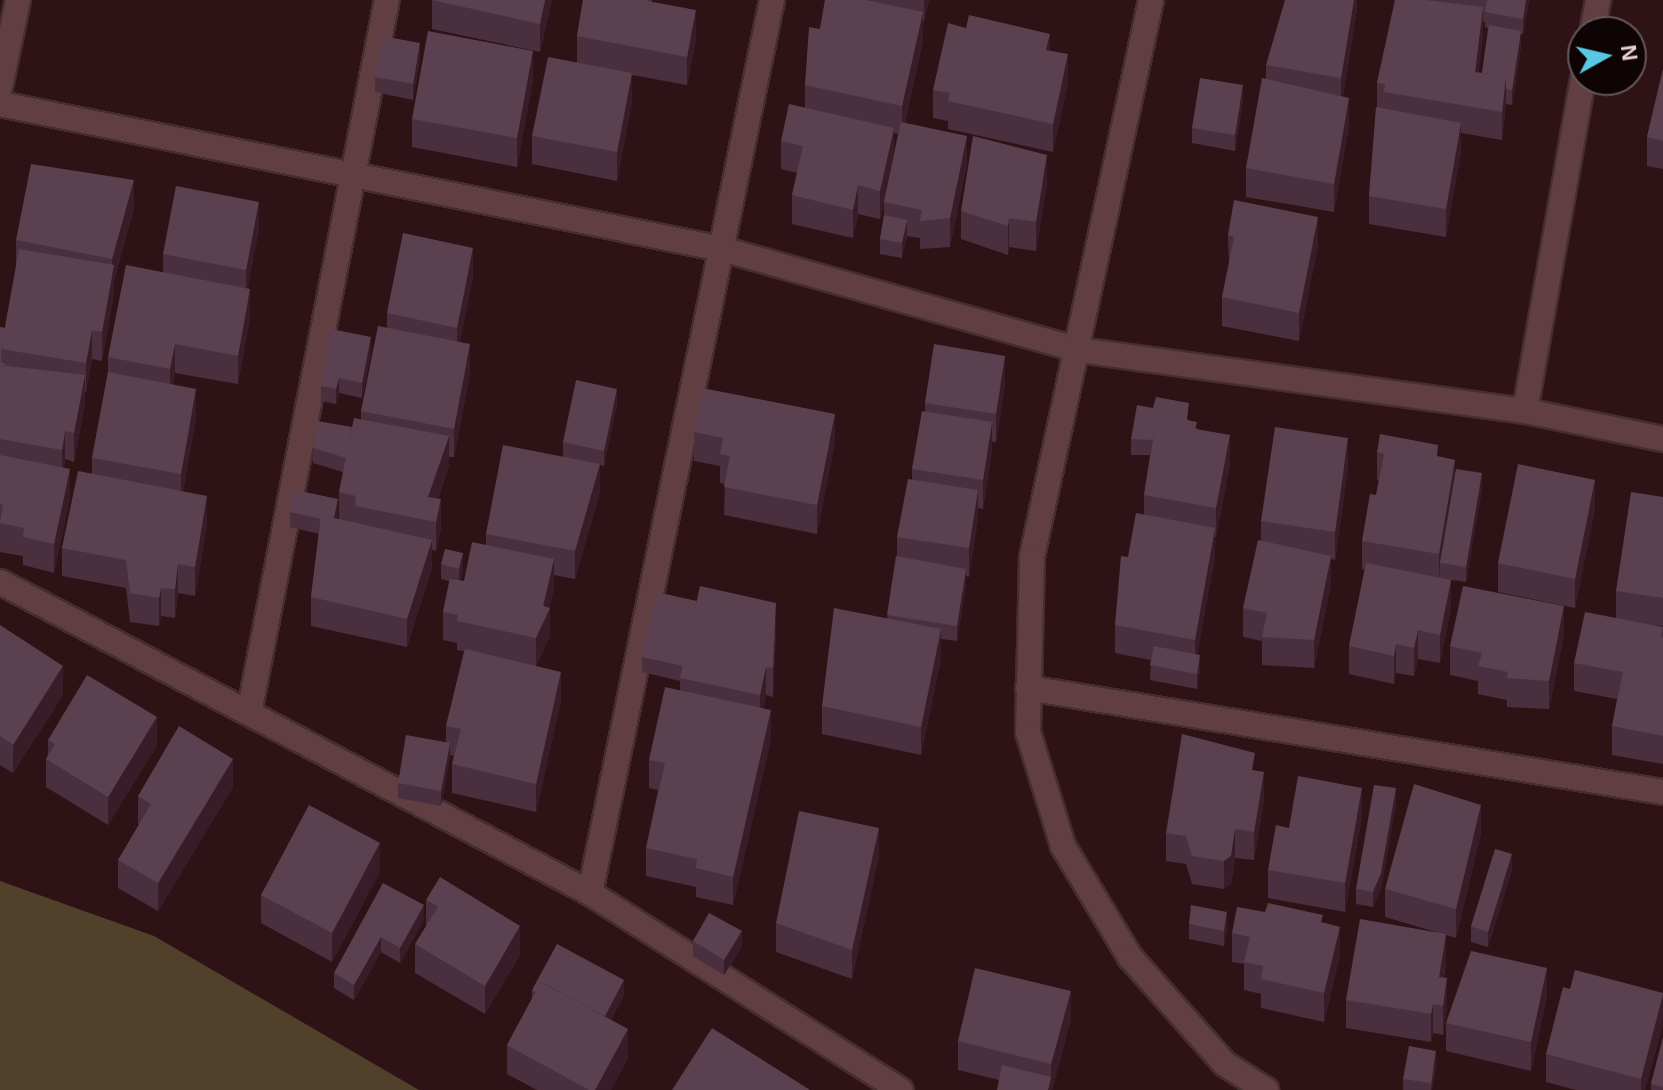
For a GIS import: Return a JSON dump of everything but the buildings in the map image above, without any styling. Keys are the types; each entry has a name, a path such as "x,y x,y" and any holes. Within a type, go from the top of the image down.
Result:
{"street":[{"path":"0,87 18,0"},
{"path":"249,713 387,0"},
{"path":"590,893 772,0"},
{"path":"1151,0 1079,350 1032,557 1028,732 1063,846 1130,957 1225,1064 1266,1090"},
{"path":"1525,411 1580,96"},
{"path":"0,104 722,249 1079,350 1525,411 1663,439"},
{"path":"0,582 590,893 901,1090"},
{"path":"1028,688 1663,792"}],"shaded area":[{"path":"0,881 154,936 419,1090 0,1090"}]}
